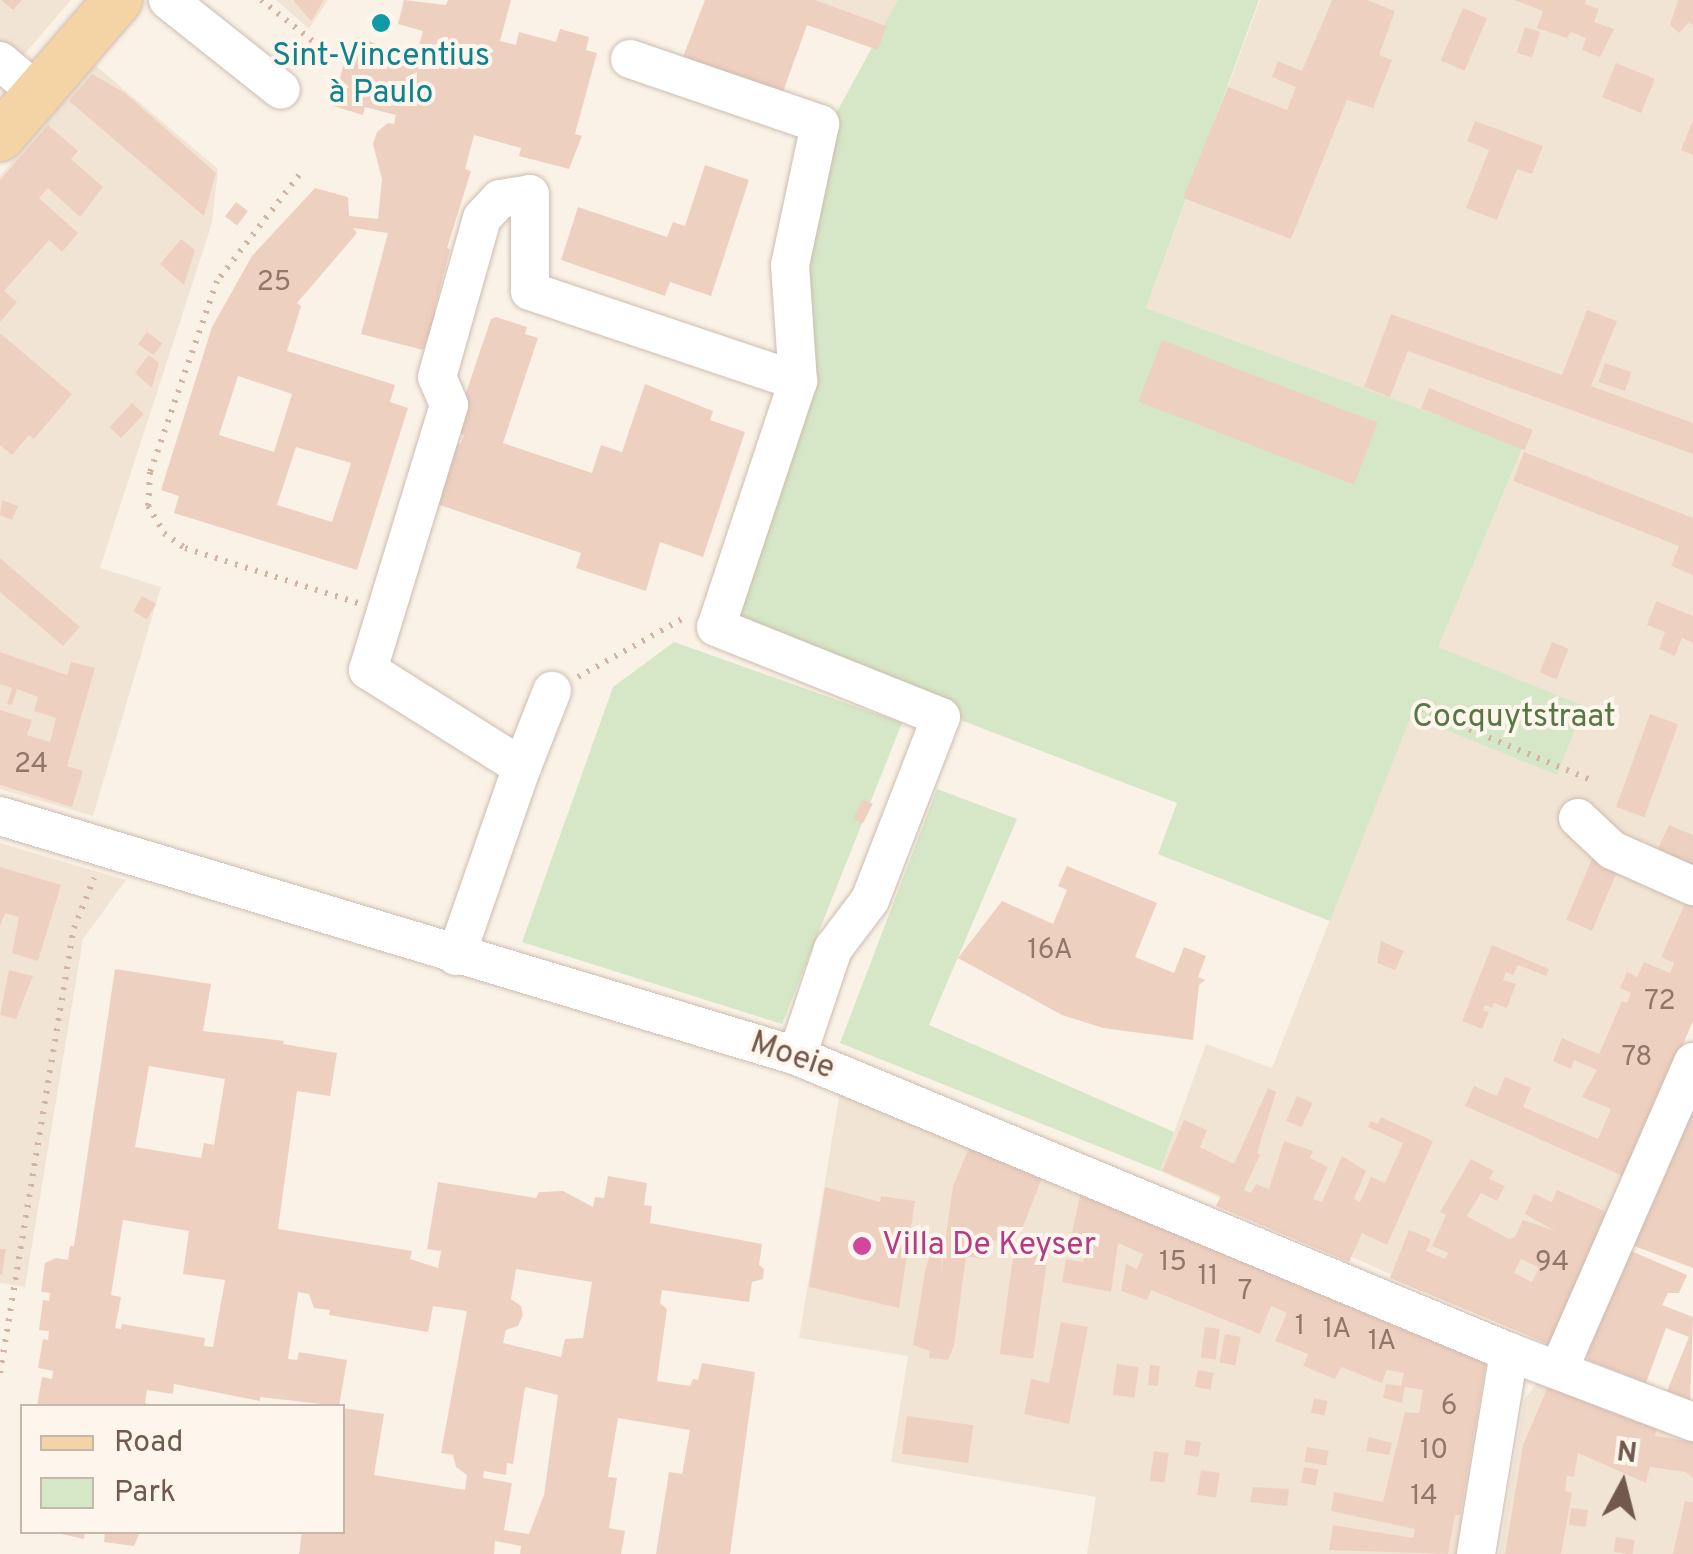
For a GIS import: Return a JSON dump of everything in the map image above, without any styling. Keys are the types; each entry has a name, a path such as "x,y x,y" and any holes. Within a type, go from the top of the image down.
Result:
{"main road":[{"path":"0,137 118,0"}],"street":[{"path":"168,0 281,90"},
{"path":"630,58 820,124 790,266 798,382 716,628 941,717 870,900 833,949 797,1056"},
{"path":"0,61 38,93"},
{"path":"522,766 368,670 449,405 437,376 482,218 500,199 530,194 530,291 798,382"},
{"path":"456,956 552,692"},
{"name":"Moeie","path":"0,816 797,1056 1509,1352 1693,1422"},
{"path":"1578,818 1612,850 1693,886"},
{"path":"1559,1368 1693,1062"},
{"path":"1476,1554 1509,1352"}],"path":[{"path":"261,0 320,47"},
{"path":"298,175 217,281 150,472 148,506 164,533 185,548 384,612"},
{"path":"552,692 726,595"},
{"path":"1421,709 1593,781"},
{"path":"0,1374 74,928 107,850"}],"shaded area":[{"path":"0,0 71,0 0,83"},
{"path":"276,0 328,0 309,29"},
{"path":"814,0 898,0 886,27"},
{"path":"1260,0 1693,0 1693,1020 1553,1347 1160,1171 1206,1044 1272,1068 1410,715 1557,775 1437,647 1523,448 1146,308"},
{"path":"95,65 218,169 212,223 100,568 161,587 93,816 0,789 0,176"},
{"path":"0,843 126,880 83,939 25,1287 0,1283"},
{"path":"841,1085 1496,1358 1462,1554 1087,1554 1096,1497 891,1462 908,1356 799,1338"},
{"path":"1541,1377 1693,1438 1693,1554 1499,1554 1524,1400"}],"green space":[{"name":"Cocquytstraat","path":"898,0 1259,0 1146,308 1523,447 1438,647 1584,706 1557,775 1411,716 1330,921 1158,854 1177,803 963,721 948,705 730,620 834,117"},
{"path":"674,642 902,723 782,1024 522,942 613,687"},
{"path":"937,789 1017,819 929,1025 1174,1132 1160,1171 840,1043"}],"building":[{"path":"1,0 22,0 13,10"},
{"path":"293,0 324,0 311,21"},
{"path":"404,0 446,5 448,0 511,0 500,41 516,45 519,32 556,42 560,29 589,37 586,50 597,53 575,134 582,136 569,169 519,156 521,148 474,135 465,169 471,171 447,248 450,249 434,312 438,313 423,350 361,334 388,233 353,228 357,233 297,303 301,306 287,351 395,385 390,402 408,408 357,570 174,513 179,496 161,490 212,327 252,256 315,188 348,197 349,216 378,219 382,179 373,144 377,132 388,123 394,124 396,115 365,107 363,115 333,106 344,63 351,65 358,37 402,54 400,63 413,67 423,31 398,24","holes":["238,376 292,394 274,452 219,435","296,447 351,463 332,522 277,505"]},
{"path":"705,0 815,0 886,26 878,50 807,25 783,92 683,57"},
{"path":"1332,0 1367,0 1395,11 1379,55 1392,60 1373,108 1347,100 1291,239 1183,198 1228,87 1287,110 1296,87 1272,77 1278,61 1302,71"},
{"path":"1514,0 1586,0 1585,4 1599,9 1594,22 1614,29 1600,57 1582,50 1586,38 1571,32 1567,38 1537,28 1543,11"},
{"path":"1678,0 1693,0 1693,25 1688,23 1679,33 1670,25"},
{"path":"1463,8 1487,18 1465,71 1441,60"},
{"path":"1525,27 1540,32 1532,58 1517,53"},
{"path":"1616,63 1655,79 1641,113 1602,97"},
{"path":"92,74 125,93 216,173 204,216 69,101"},
{"path":"1693,120 1693,155 1681,150"},
{"path":"1475,121 1543,146 1532,174 1517,169 1497,220 1466,208 1489,150 1467,141"},
{"path":"48,125 78,151 71,159 103,187 80,217 48,188 39,198 78,233 62,252 49,240 4,291 17,302 0,322 0,180"},
{"path":"705,165 749,180 711,296 670,282 665,296 561,260 578,207 667,237 673,222 685,226"},
{"path":"236,202 248,211 237,225 225,216"},
{"path":"181,239 195,250 184,285 160,264"},
{"path":"1587,310 1617,321 1591,386 1693,423 1693,454 1408,351 1390,397 1364,387 1391,314 1562,375"},
{"path":"496,317 527,327 525,334 538,338 503,443 592,473 601,445 622,452 645,384 713,411 710,420 745,432 703,557 660,542 646,591 576,568 581,553 434,503 457,443 460,445 464,435 453,431 491,319"},
{"path":"147,332 162,343 154,355 138,344"},
{"path":"0,333 72,394 34,439 29,435 12,455 0,445"},
{"path":"1162,340 1378,423 1354,484 1138,402"},
{"path":"149,355 159,363 152,388 135,373"},
{"path":"1605,363 1631,372 1625,391 1598,382"},
{"path":"1429,388 1533,430 1525,450 1421,408"},
{"path":"132,403 144,414 121,438 109,427"},
{"path":"1524,452 1693,518 1693,575 1671,566 1679,546 1513,481"},
{"path":"2,500 18,506 12,520 0,515"},
{"path":"0,558 80,627 63,646 0,592"},
{"path":"142,596 156,604 147,620 133,612"},
{"path":"1656,601 1693,616 1693,643 1682,638 1675,656 1659,649 1665,632 1647,625"},
{"path":"1552,642 1569,649 1556,679 1540,673"},
{"path":"0,652 67,675 71,662 95,668 67,766 83,771 72,807 0,785 0,710 32,720 27,735 50,742 56,718 34,711 38,697 17,689 12,705 7,704 12,688 0,684"},
{"path":"1650,714 1678,724 1644,817 1616,807"},
{"path":"863,799 873,804 863,824 853,819"},
{"path":"1669,825 1693,835 1693,874 1654,857"},
{"path":"1592,859 1618,870 1592,931 1566,920"},
{"path":"1067,866 1157,903 1135,957 1174,973 1184,947 1206,956 1198,977 1205,980 1199,985 1193,1040 1103,1028 1062,1015 958,958 1002,901 1053,924 1067,890 1058,886"},
{"path":"0,867 61,885 38,961 12,953 19,917 5,913 0,926"},
{"path":"1687,899 1693,902 1693,1021 1625,1177 1465,1106 1474,1086 1497,1096 1505,1077 1531,1088 1523,1107 1598,1139 1611,1109 1582,1097 1597,1070 1574,1060 1571,1069 1553,1061 1562,1038 1599,1054 1622,1001 1627,1003 1631,993 1620,988 1627,972 1637,977 1644,962 1670,973 1674,963 1661,957"},
{"path":"1381,941 1404,951 1395,970 1377,963"},
{"path":"1492,945 1549,969 1546,976 1518,965 1513,975 1506,972 1503,980 1516,984 1507,1008 1494,1003 1492,1008 1485,1005 1483,1010 1489,1012 1482,1029 1462,1021"},
{"path":"115,969 211,984 203,1031 284,1041 283,1044 337,1053 330,1096 297,1091 278,1229 412,1251 410,1259 438,1268 441,1251 427,1249 438,1182 536,1198 539,1192 563,1191 593,1207 595,1197 604,1198 608,1176 647,1183 644,1205 652,1206 650,1223 762,1244 759,1265 764,1269 763,1279 752,1282 749,1302 662,1290 660,1303 667,1309 657,1381 690,1386 693,1379 698,1380 702,1363 755,1372 730,1554 656,1554 669,1472 682,1474 690,1430 618,1418 608,1477 617,1478 609,1528 625,1531 621,1554 520,1554 521,1546 495,1541 494,1554 299,1554 302,1534 345,1534 345,1408 384,1414 374,1475 465,1490 467,1475 456,1467 453,1455 441,1453 467,1311 433,1306 428,1332 329,1315 330,1310 314,1308 309,1294 298,1292 288,1359 297,1360 299,1352 347,1360 339,1404 260,1397 260,1401 174,1384 173,1394 147,1390 145,1403 149,1404 37,1404 42,1377 52,1379 53,1371 38,1368 43,1339 48,1340 49,1331 39,1330 43,1300 49,1301 50,1293 41,1292 45,1263 56,1258 68,1260 70,1246 74,1246","holes":["149,1066 225,1079 214,1145 204,1143 201,1158 135,1147","123,1220 189,1231 183,1274 225,1280 213,1347 204,1346 205,1338 122,1324 121,1329 115,1328 121,1297 111,1295","516,1269 592,1282 583,1338 565,1339 561,1357 503,1343 506,1330 518,1326 523,1315 521,1306 511,1299","525,1387 558,1395 544,1495 529,1534 504,1530 512,1483 483,1478 484,1471 506,1475 507,1463 513,1464"]},
{"path":"9,970 33,976 16,1019 0,1015"},
{"path":"1268,1088 1276,1092 1257,1153 1260,1155 1244,1190 1251,1193 1256,1184 1269,1189 1284,1141 1313,1151 1310,1158 1328,1167 1313,1199 1322,1202 1342,1156 1366,1171 1354,1199 1360,1202 1371,1177 1385,1183 1403,1143 1368,1127 1371,1121 1378,1124 1381,1117 1433,1141 1387,1245 1362,1233 1349,1262 1216,1206 1221,1196 1162,1171 1184,1120 1207,1130 1200,1147 1234,1164"},
{"path":"1693,1090 1693,1268 1626,1243"},
{"path":"1297,1096 1313,1103 1302,1128 1286,1121"},
{"path":"971,1143 1044,1173 1022,1229 999,1225 997,1241 987,1240 984,1259 966,1256 954,1346 948,1360 929,1358 930,1351 913,1345 925,1272 930,1253 942,1256 941,1273 953,1186"},
{"path":"1471,1159 1494,1171 1489,1179 1505,1186 1497,1201 1481,1193 1467,1216 1509,1239 1515,1237 1523,1220 1555,1231 1525,1214 1534,1194 1552,1202 1557,1190 1609,1213 1549,1344 1390,1278 1409,1230 1431,1239 1426,1251 1445,1259 1448,1253 1432,1246 1446,1215 1440,1212","holes":["1521,1259 1539,1268 1532,1282 1514,1273"]},
{"path":"825,1187 880,1202 881,1196 915,1201 899,1308 809,1287"},
{"path":"1081,1192 1487,1356 1460,1515 1455,1515 1448,1554 1329,1550 1333,1525 1413,1538 1415,1529 1331,1511 1334,1492 1383,1502 1405,1412 1419,1413 1423,1390 1405,1387 1402,1403 1383,1398 1386,1384 1401,1386 1404,1373 1387,1370 1382,1383 1341,1367 1335,1379 1303,1366 1308,1354 1275,1341 1287,1313 1271,1306 1260,1334 1151,1290 1147,1300 1121,1291 1126,1264 1137,1269 1143,1254 1118,1243 1111,1292 1062,1282 1066,1259 1083,1262 1088,1249 1070,1241"},
{"path":"1624,1248 1687,1275 1679,1293 1668,1293 1662,1305 1693,1317 1690,1401 1667,1391 1689,1337 1666,1328 1646,1383 1588,1360 1587,1348"},
{"path":"0,1249 6,1249 2,1275 0,1274"},
{"path":"1014,1251 1048,1256 1033,1359 1000,1354"},
{"path":"1061,1322 1088,1327 1069,1424 1024,1414 1031,1379 1049,1383"},
{"path":"1205,1327 1220,1329 1216,1360 1201,1358"},
{"path":"1225,1334 1241,1337 1235,1366 1219,1362"},
{"path":"1117,1364 1139,1367 1134,1398 1113,1395"},
{"path":"1150,1365 1160,1366 1158,1386 1148,1385"},
{"path":"1198,1370 1214,1373 1210,1390 1195,1387"},
{"path":"1550,1382 1657,1426 1655,1436 1693,1442 1693,1478 1686,1472 1650,1467 1646,1483 1578,1453 1574,1477 1567,1476 1565,1491 1572,1493 1561,1554 1505,1554 1523,1445"},
{"path":"1314,1398 1328,1401 1325,1416 1311,1413"},
{"path":"907,1416 973,1425 968,1463 902,1454"},
{"path":"1369,1437 1392,1443 1389,1455 1366,1451"},
{"path":"1186,1440 1201,1442 1199,1457 1184,1455"},
{"path":"1307,1447 1329,1451 1326,1466 1304,1462"},
{"path":"1154,1451 1169,1453 1165,1483 1150,1481"},
{"path":"1304,1467 1319,1470 1316,1486 1301,1483"},
{"path":"1201,1470 1220,1473 1216,1498 1197,1495"},
{"path":"1253,1487 1289,1489 1287,1506 1250,1502"},
{"path":"1685,1501 1693,1502 1693,1554 1673,1554"},
{"path":"1571,1508 1588,1510 1586,1527 1569,1525"},
{"path":"105,1534 139,1534 134,1546 104,1542"},
{"path":"1616,1537 1635,1540 1633,1554 1614,1552"}],"place":[{"name":"Sint-Vincentius à Paulo","path":"381,23"},
{"name":"Villa De Keyser","path":"862,1246"}]}
